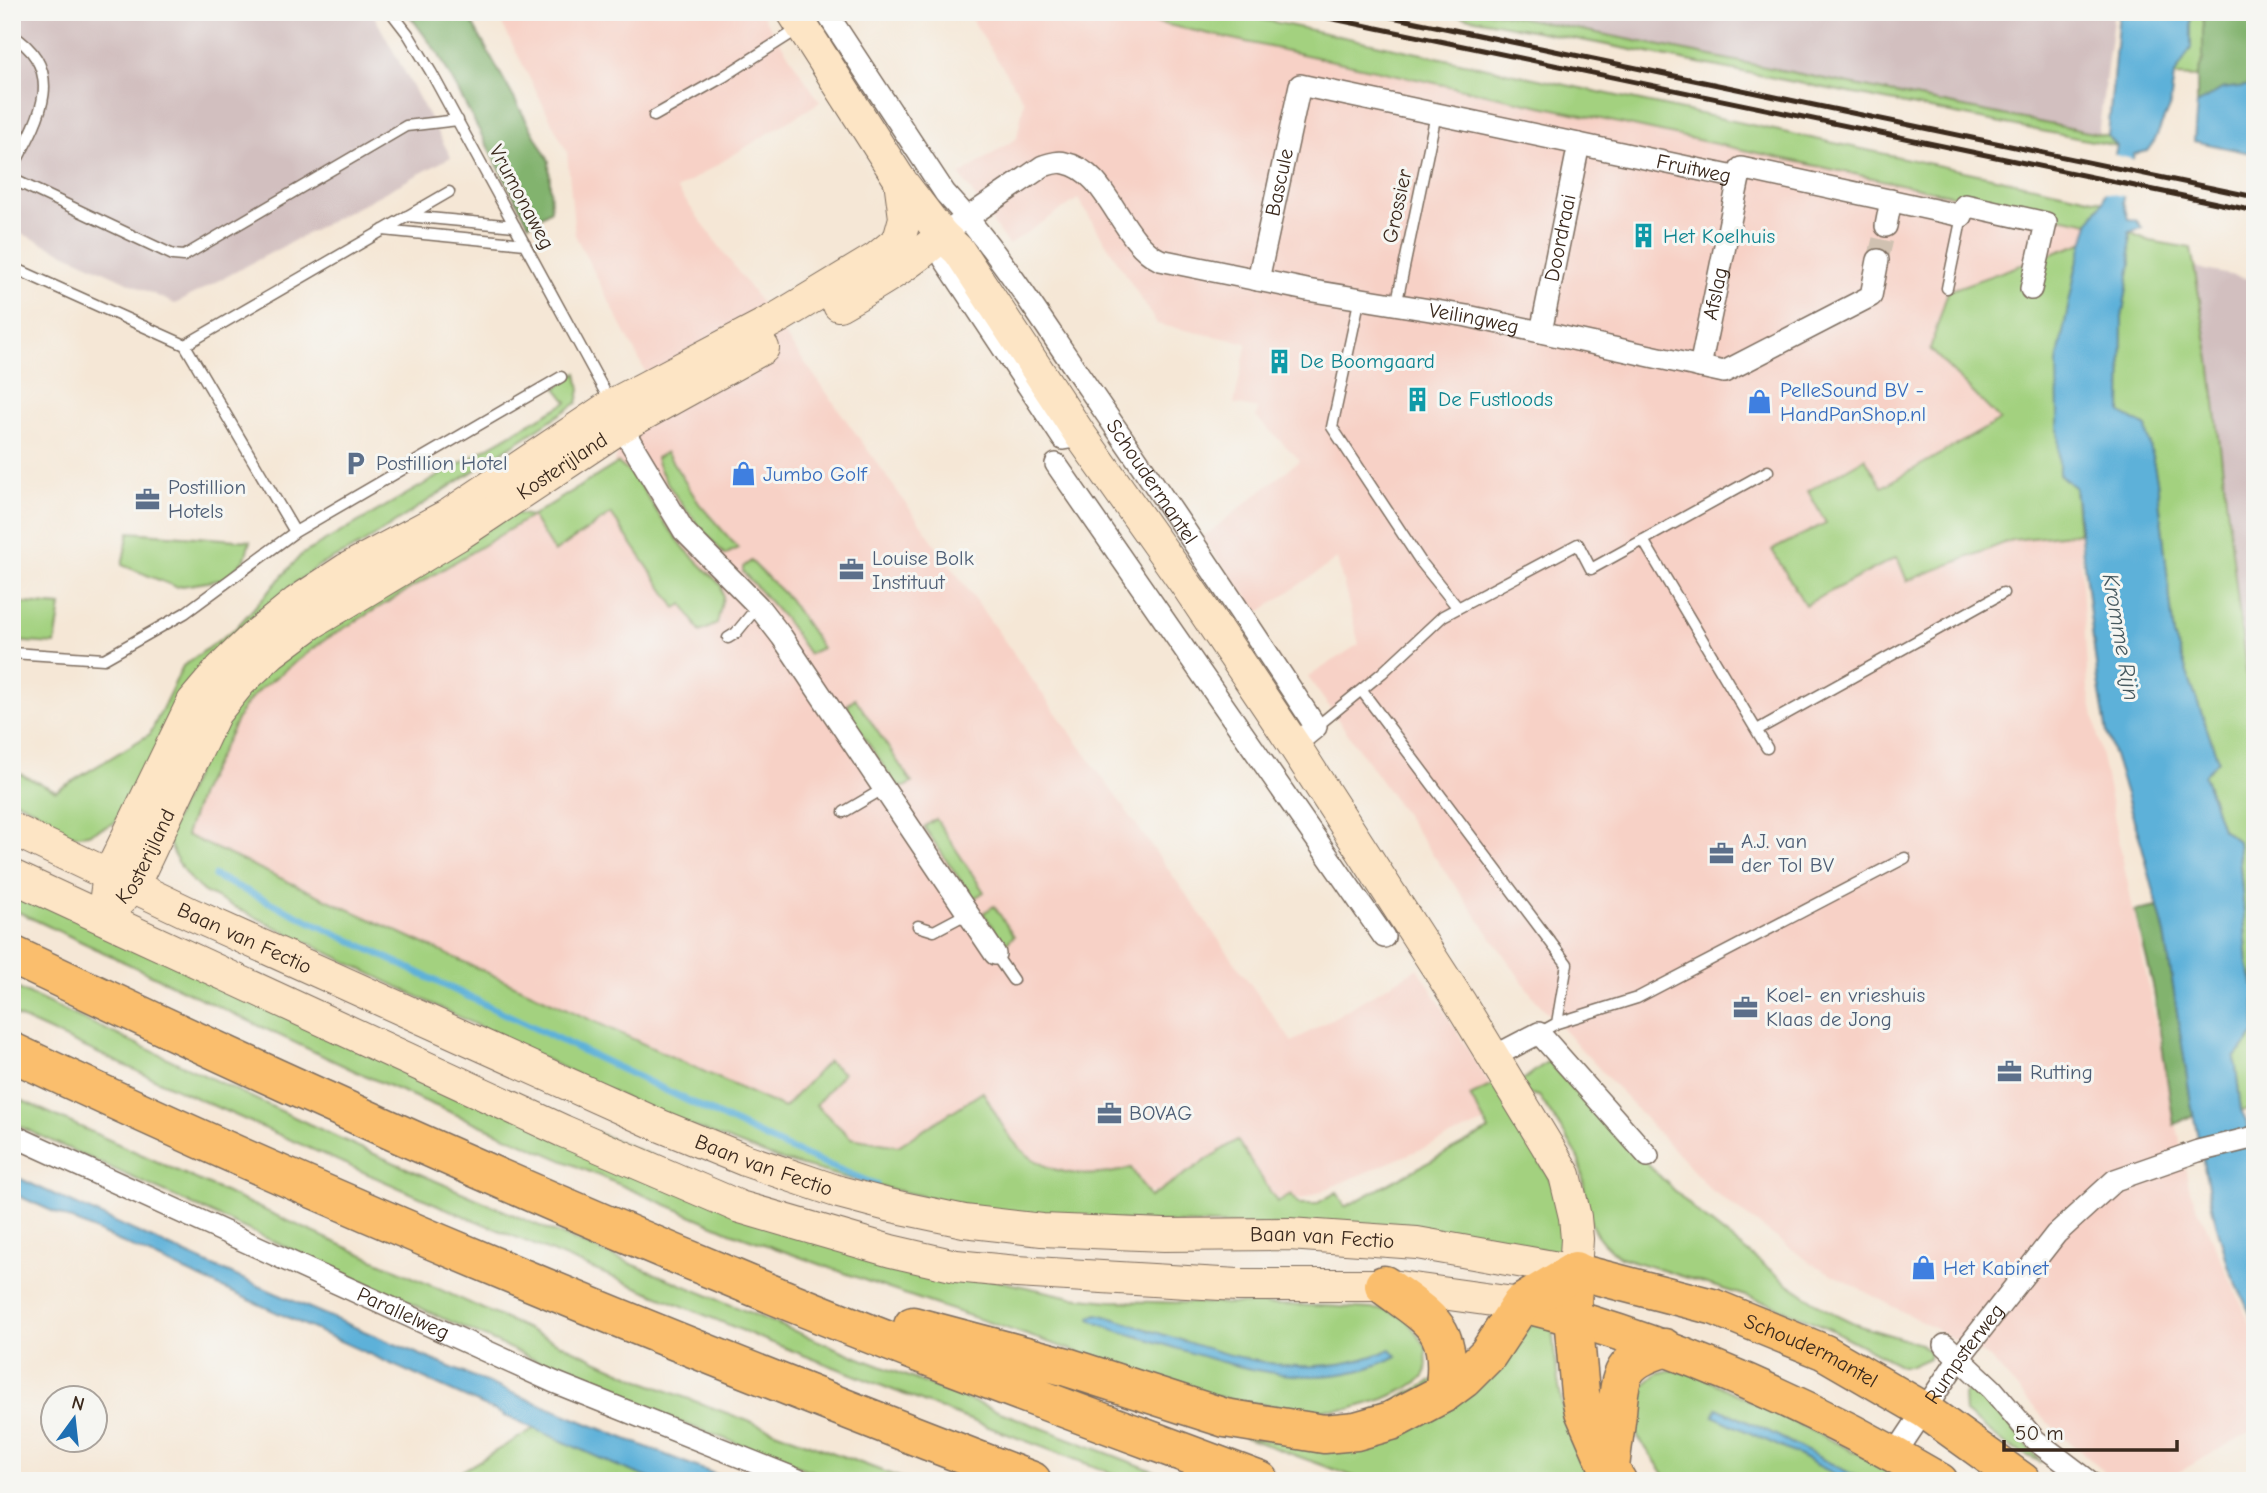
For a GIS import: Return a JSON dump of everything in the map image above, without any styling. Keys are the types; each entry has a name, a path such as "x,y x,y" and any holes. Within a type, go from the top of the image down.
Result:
{"highway":[{"path":"12,955 391,1132 736,1280 1260,1481"},
{"path":"12,1052 315,1189 577,1300 869,1419 1032,1481"},
{"path":"736,1280 1067,1367 1225,1418 1324,1434 1356,1431 1391,1421 1444,1393 1463,1379 1488,1354 1521,1304 1575,1271"},
{"path":"1384,1285 1437,1326 1445,1342 1448,1363 1444,1393"},
{"path":"1573,1317 1584,1411 1613,1476"},
{"path":"1613,1476 1616,1394 1622,1376 1633,1362 1664,1348"}],"main road":[{"name":"Schoudermantel","path":"807,17 900,180 942,235 959,251 1081,436 1227,643 1305,736 1565,1175 1577,1239 1573,1317"},
{"path":"900,180 905,218 899,240 942,235"},
{"name":"Kosterijland","path":"617,415 890,277 922,254 942,235"},
{"name":"Kosterijland","path":"102,918 121,881 193,702 221,669 254,637 297,602 347,569 450,514 617,415 877,258 899,240"},
{"name":"Baan van Fectio","path":"12,829 661,1126 746,1160 839,1192 964,1221 1042,1230 1164,1235 1289,1234 1417,1243 1575,1271"},
{"name":"Baan van Fectio","path":"12,876 563,1131 727,1201 891,1251 956,1266 1124,1280 1238,1285 1384,1285 1521,1304"},
{"name":"Schoudermantel","path":"1575,1271 1714,1307 1824,1352 1924,1410 2022,1481"},
{"path":"1521,1304 1619,1331 1787,1398 1895,1454 1940,1481"}],"street":[{"name":"Schoudermantel","path":"807,17 945,193 967,217 1027,299 1215,573 1305,736"},
{"name":"Fruitweg","path":"1300,85 1739,178 1741,168 1962,216 1965,205 2046,223 2031,289"},
{"name":"Bascule","path":"1258,280 1300,85"},
{"name":"Doordraai","path":"1541,332 1579,144"},
{"name":"Veilingweg","path":"967,217 1043,166 1065,163 1083,171 1094,181 1140,247 1160,260 1396,306 1467,316 1724,372 1871,296 1878,260"},
{"name":"Afslag","path":"1700,366 1739,178"},
{"path":"1886,226 1891,200"},
{"path":"942,235 967,217"},
{"name":"Kosterijland","path":"617,415 684,531 758,606 995,954"},
{"path":"1056,464 1384,937"},
{"path":"1195,666 1227,643"},
{"path":"1493,1057 1548,1028 1648,1156"},
{"name":"Parallelweg","path":"12,1135 554,1382 802,1481"},
{"name":"Rumpsterweg","path":"1895,1454 1924,1410 1952,1351 2056,1234 2115,1180 2198,1151 2253,1138"},
{"path":"1952,1351 1992,1389 2035,1440 2089,1481"}],"lane":[{"name":"Vrumonaweg","path":"391,12 408,34 458,120 617,415"},
{"path":"654,116 723,77 807,17"},
{"path":"12,35 26,44 35,56 41,69 45,97 36,123 12,169"},
{"name":"Grossier","path":"1396,306 1436,114"},
{"path":"12,179 173,255 184,256 406,125 458,120"},
{"path":"185,345 449,192"},
{"path":"407,216 515,226"},
{"path":"1947,288 1962,216"},
{"path":"383,230 524,244"},
{"path":"12,267 185,345 295,533"},
{"path":"1360,297 1332,427 1421,562 1458,608"},
{"path":"12,653 104,659 185,613 295,533 561,377"},
{"path":"1305,736 1362,691 1443,616 1578,544 1591,569 1768,471"},
{"path":"1643,540 1767,748"},
{"path":"1757,730 2003,593"},
{"path":"728,638 736,633 758,606"},
{"path":"1362,691 1567,964 1548,1028"},
{"path":"844,812 883,789"},
{"path":"1548,1028 1637,998 1905,858"},
{"path":"918,926 934,931 968,913"},
{"path":"995,954 1013,980"}],"shaded area":[{"path":"12,12 372,12 451,157 175,304 12,229"},
{"path":"496,12 760,12 820,102 677,189 811,371 1292,1042 1418,968 1507,1113 1302,1199 1027,1187 898,1146 851,1138 816,1105 784,1108 186,835 201,791 243,708 259,690 326,639 613,467 646,373 575,235 567,152"},
{"path":"967,12 1108,12 2089,223 2085,242 1948,291 1930,349 2001,420 1882,487 1865,458 1809,491 1826,523 1772,550 1805,604 1897,557 1908,581 2012,540 2079,533 2088,688 2190,1191 2255,1334 2255,1429 2163,1481 2115,1481 2047,1422 1990,1358 1811,1263 1710,1189 1534,998 1308,677 1359,644 1337,559 1259,612 1202,538 1300,460 1256,417 1258,409 1234,404 1247,343 1157,324 1078,199 1008,245 960,175 1017,138 1024,101"},
{"path":"1482,12 2114,12 2098,136"},
{"path":"2175,264 2255,280 2255,778"}],"green space":[{"path":"407,12 466,12 549,161 551,210 529,224 439,55"},
{"path":"1108,12 1228,12 2103,201 2089,223"},
{"path":"1440,12 1493,12 2108,136 2117,146"},
{"path":"2191,12 2203,12 2203,59 2197,77 2174,76 2191,48"},
{"path":"2203,12 2255,12 2255,85 2222,89 2197,104 2197,77 2203,59"},
{"path":"2129,232 2150,241 2191,248 2210,360 2255,749 2255,991 2248,964 2238,841 2222,829 2204,775 2218,760 2174,636 2157,480 2146,427 2121,413 2122,317 2131,264"},
{"path":"2085,242 2076,268 2075,488 2079,533 2012,540 1907,581 1897,557 1805,605 1772,550 1826,523 1808,491 1865,458 1882,487 2000,420 1930,349 1948,291"},
{"path":"577,373 580,390 577,403 361,545 320,565 282,593 187,683 143,782 113,824 88,834 71,836 55,830 35,810 12,799 12,770 56,791 150,734 183,666 236,628 301,555 567,402 556,388"},
{"path":"666,452 700,505 738,548 725,555 685,509 660,470 656,458"},
{"path":"618,463 635,477 661,518 686,550 721,585 723,597 717,624 700,632 683,604 676,608 611,514 554,552 532,516"},
{"path":"514,513 532,516 326,639 259,690 243,708 201,791 186,835 784,1108 828,1061 843,1073 816,1105 851,1138 898,1146 983,1092 1010,1137 1040,1163 1069,1173 1084,1174 1131,1168 1150,1197 1237,1140 1277,1202 1291,1194 1299,1204 1316,1204 1337,1192 1345,1207 1489,1130 1470,1096 1496,1083 1554,1187 1562,1216 1561,1253 1485,1238 1414,1229 1165,1223 1006,1214 871,1185 778,1159 647,1109 204,892 181,867 167,837 214,731 261,668"},
{"path":"129,532 250,541 245,559 226,579 176,587 122,565"},
{"path":"751,561 789,599 822,648 809,654 784,618 743,572 743,567"},
{"path":"12,602 61,606 55,644 12,641"},
{"path":"855,698 912,783 905,787 894,782 848,713 848,704"},
{"path":"936,819 984,892 973,899 924,827"},
{"path":"12,888 896,1258 1071,1297 1110,1301 1387,1310 1405,1318 1426,1346 1427,1371 1424,1377 1408,1388 1384,1399 1350,1409 1296,1410 1197,1392 889,1289 730,1232 359,1073 12,909"},
{"path":"994,906 1014,936 1005,945 983,913"},
{"path":"2158,907 2165,935 2193,1115 2174,1125 2153,985 2135,911"},
{"path":"12,986 363,1149 530,1222 867,1361 1180,1481 1133,1481 770,1342 440,1206 12,1014"},
{"path":"2255,1033 2255,1109 2241,1111 2235,1058"},
{"path":"1548,1061 1616,1134 1699,1214 1787,1283 1827,1310 1860,1326 1920,1344 1930,1352 1929,1358 1911,1366 1901,1366 1830,1329 1771,1304 1620,1257 1606,1246 1591,1225 1579,1161 1572,1146 1539,1096 1525,1093 1519,1083"},
{"path":"12,1096 649,1384 909,1481 838,1481 639,1407 12,1123"},
{"path":"1535,1321 1552,1324 1563,1406 1574,1444 1592,1481 1366,1481 1244,1437 1309,1445 1519,1336"},
{"path":"1671,1370 1696,1374 1914,1481 1669,1481 1638,1437 1632,1422 1638,1390 1658,1373"},
{"path":"1968,1388 1979,1389 2041,1462 2009,1447 1965,1413 1964,1396"},
{"path":"535,1428 656,1481 445,1481"}],"water":[{"name":"Kromme Rijn","path":"2119,12 2191,12 2191,48 2174,76 2170,105 2155,140 2147,151 2134,154 2123,202 2128,219 2136,220 2142,228 2129,232 2131,264 2122,317 2121,413 2146,427 2157,480 2174,636 2218,760 2204,775 2222,829 2238,841 2248,964 2255,991 2255,1033 2235,1058 2241,1111 2248,1125 2255,1166 2255,1324 2229,1268 2213,1211 2191,1103 2165,934 2142,846 2107,733 2098,681 2075,488 2059,474 2057,362 2076,268 2089,223 2103,201 2117,146 2108,136"},
{"path":"2255,85 2255,154 2194,141 2197,104 2222,89"},
{"path":"12,1175 370,1334 732,1481 656,1481 615,1465 12,1193"},
{"path":"1097,1314 1210,1349 1269,1363 1329,1365 1360,1360 1391,1349 1397,1356 1368,1368 1338,1374 1307,1376 1276,1373 1215,1360 1114,1330 1090,1319"},
{"path":"1717,1408 1865,1481 1848,1481 1713,1416"}],"pier":[{"path":"2111,154 2136,160 2128,197 2102,192"}],"waterway":[{"path":"215,876 783,1146 876,1185"}],"tunnel":[{"path":"1878,260 1886,226"}],"railway":[{"path":"1300,12 2255,211"},
{"path":"1368,12 2255,197"}],"place":[{"name":"Het Koelhuis","path":"1643,236"},
{"name":"De Boomgaard","path":"1280,361"},
{"name":"De Fustloods","path":"1418,399"},
{"name":"PelleSound BV - HandPanShop.nl","path":"1760,402"},
{"name":"Postillion Hotel","path":"356,463"},
{"name":"Jumbo Golf","path":"743,474"},
{"name":"Postillion Hotels","path":"148,499"},
{"name":"Louise Bolk Instituut","path":"852,570"},
{"name":"A.J. van der Tol BV","path":"1721,853"},
{"name":"Koel- en vrieshuis Klaas de Jong","path":"1746,1007"},
{"name":"Rutting","path":"2010,1072"},
{"name":"BOVAG","path":"1109,1113"},
{"name":"Het Kabinet","path":"1923,1268"}]}
